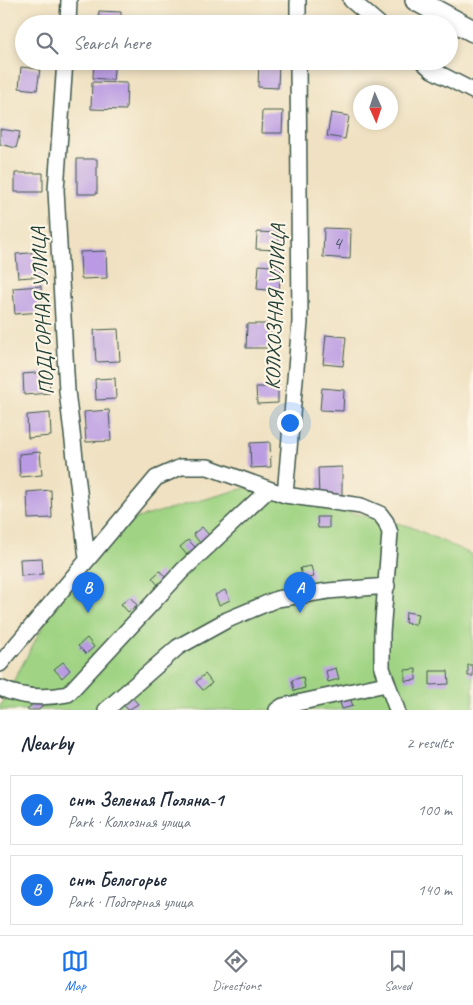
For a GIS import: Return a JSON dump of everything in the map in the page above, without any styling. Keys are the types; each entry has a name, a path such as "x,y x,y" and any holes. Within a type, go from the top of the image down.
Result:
{"street":[{"path":"68,15 69,0"},
{"path":"298,0 298,15"},
{"path":"351,0 368,15"},
{"path":"416,0 444,15"},
{"path":"458,23 473,31"},
{"name":"ПОДГОРНАЯ УЛИЦА","path":"64,70 56,190 67,391 87,558"},
{"name":"КОЛХОЗНАЯ УЛИЦА","path":"285,495 300,322 298,70"},
{"path":"432,70 473,91"},
{"path":"0,664 156,478 181,467 208,467 285,495 361,506 380,514 386,522 390,533 382,633 382,668 386,684 397,710"},
{"path":"0,688 12,694 47,699 68,694 184,570 268,490"},
{"path":"106,710 178,647 227,620 277,599 328,590 387,586"},
{"path":"277,710 283,706 386,684"}],"green space":[{"path":"245,488 409,526 473,555 473,710 0,710 0,706 68,580 134,519"}],"building":[{"path":"99,11 121,12 121,15 99,15"},
{"path":"21,70 40,70 37,90 19,88"},
{"path":"93,70 114,70 113,80 93,78"},
{"path":"259,70 279,70 278,88 258,87"},
{"path":"92,82 127,83 126,110 91,109"},
{"path":"262,111 283,111 282,133 261,133"},
{"path":"331,113 349,116 345,139 327,136"},
{"path":"0,129 20,132 16,148 0,144"},
{"path":"77,159 97,159 97,194 77,194"},
{"path":"15,173 43,173 43,192 15,192"},
{"path":"324,228 351,229 350,259 323,257"},
{"path":"257,232 279,233 278,250 256,249"},
{"path":"106,251 107,278 81,279 80,252"},
{"path":"43,252 44,276 18,278 16,254"},
{"path":"259,265 281,267 279,291 257,289"},
{"path":"41,286 42,312 15,314 13,288"},
{"path":"247,324 271,324 270,348 246,348"},
{"path":"118,329 120,361 96,362 94,330"},
{"path":"326,335 346,337 343,366 323,364"},
{"path":"49,372 50,393 24,395 23,374"},
{"path":"115,378 116,399 96,400 95,379"},
{"path":"256,387 278,387 278,403 257,404"},
{"path":"322,388 344,390 343,411 320,410"},
{"path":"109,410 111,441 86,442 84,412"},
{"path":"50,413 51,436 28,438 27,415"},
{"path":"270,442 271,467 251,468 250,443"},
{"path":"40,452 42,475 20,477 19,454"},
{"path":"342,467 342,498 319,498 318,468"},
{"path":"51,490 52,518 28,519 27,492"},
{"path":"317,517 329,517 329,528 318,528"},
{"path":"202,527 209,535 200,543 193,534"},
{"path":"188,540 196,548 187,555 180,547"},
{"path":"42,558 43,574 21,576 20,559"},
{"path":"311,566 314,577 303,579 300,568"},
{"path":"160,571 167,579 159,586 152,578"},
{"path":"225,590 230,600 219,605 215,595"},
{"path":"130,597 137,605 128,612 121,604"},
{"path":"406,612 418,614 416,624 405,623"},
{"path":"87,638 94,647 86,654 78,646"},
{"path":"63,662 70,670 62,678 54,669"},
{"path":"468,665 473,665 473,676 468,676"},
{"path":"336,668 339,679 328,682 326,671"},
{"path":"416,669 416,680 405,681 405,670"},
{"path":"430,671 448,671 449,684 430,685"},
{"path":"205,674 212,683 203,690 196,682"},
{"path":"303,677 305,688 294,691 292,680"},
{"path":"349,695 353,706 342,709 339,699"},
{"path":"131,696 138,704 128,710 122,703"},
{"path":"37,699 43,705 39,710 27,710"}],"place":[{"name":"снт Белогорье","path":"88,613"},
{"name":"снт Зеленая Поляна-1","path":"300,613"}]}
